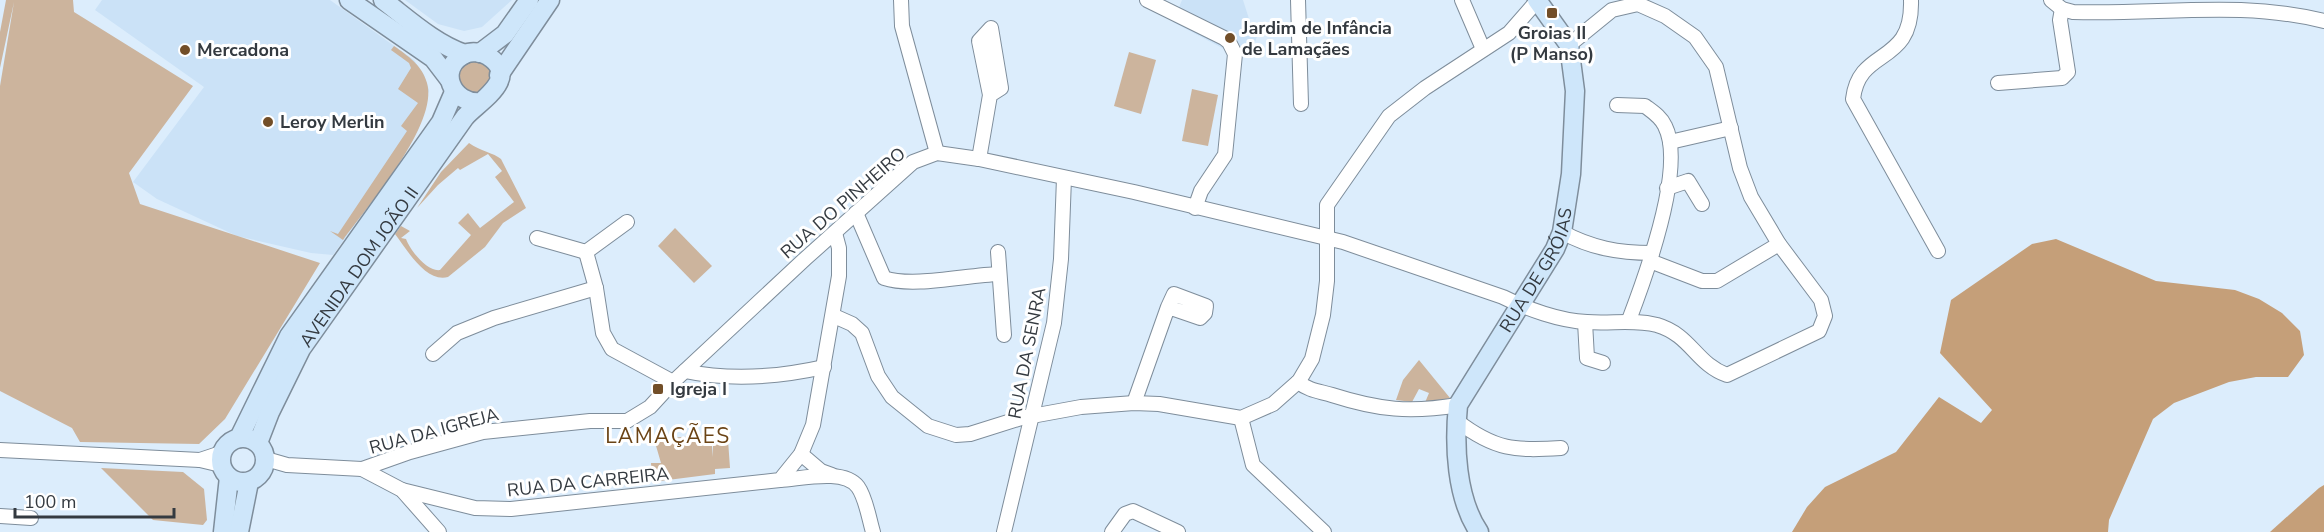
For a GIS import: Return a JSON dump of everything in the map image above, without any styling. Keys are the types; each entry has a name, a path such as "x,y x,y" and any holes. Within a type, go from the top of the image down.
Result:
{"main road":[{"path":"349,0 432,58 463,100 481,102"},
{"path":"382,0 422,30 496,64 499,75"},
{"name":"AVENIDA DOM JOÃO II","path":"224,465 228,443 239,438 289,336 441,122 451,86 452,67 505,34 529,0"},
{"name":"AVENIDA DOM JOÃO II","path":"263,457 270,412 301,349 465,117 493,94 499,75 550,0"},
{"name":"RUA DE GRÓIAS","path":"1457,413 1562,232 1575,122 1575,91 1569,45 1537,0"},
{"path":"1457,413 1461,480 1467,507 1479,532"},
{"path":"239,438 263,457 249,482 239,532"},
{"path":"224,465 239,482 249,482"},
{"path":"223,532 224,465"}],"street":[{"path":"901,0 902,26 937,153 979,159 1134,192 1327,238 1436,273 1519,305 1586,322 1629,320 1658,325 1681,336 1712,370 1727,375 1819,331 1825,316 1821,300 1779,244 1751,197 1740,168 1716,67 1695,37 1665,15 1638,4 1612,10 1569,45"},
{"path":"1147,0 1224,38 1229,42 1235,54 1225,155 1201,191 1195,208"},
{"path":"1298,0 1301,104"},
{"path":"1462,0 1483,49"},
{"path":"834,316 852,324 862,333 878,376 892,397 928,426 956,435 1081,407 1134,403 1160,404 1241,418 1273,404 1298,382 1312,359 1323,315 1328,205 1389,116 1509,33 1537,0"},
{"path":"1911,0 1912,20 1907,34 1896,48 1862,71 1855,83 1853,99 1938,250"},
{"path":"1998,83 2062,78 2068,72 2057,4 2096,13 2251,8 2288,11 2324,21"},
{"path":"979,159 990,95"},
{"path":"1617,105 1645,106 1665,125 1670,142 1667,188 1651,257 1629,320"},
{"path":"1670,142 1731,128"},
{"name":"RUA DO PINHEIRO","path":"627,421 645,412 673,382 913,162 937,153"},
{"name":"RUA DA SENRA","path":"1004,532 1033,416 1059,294 1064,178"},
{"path":"1667,188 1688,181 1702,204"},
{"path":"856,213 884,278 896,282 913,282 999,274"},
{"path":"586,252 627,222"},
{"path":"1562,232 1584,243 1616,252 1651,257 1702,281 1717,281 1779,244"},
{"path":"780,480 801,454 813,425 834,316 839,276 839,248 835,233"},
{"path":"537,238 586,252"},
{"path":"586,252 596,288 603,333 612,349 673,382"},
{"path":"998,252 1004,335"},
{"path":"433,354 458,333 522,309 596,288"},
{"path":"1134,403 1168,307"},
{"path":"1586,322 1587,358 1603,363"},
{"path":"685,371 744,377 792,374 824,367"},
{"path":"1298,382 1312,392 1327,393 1386,409 1457,413 1485,439 1503,446 1520,450 1562,448"},
{"path":"1241,418 1253,465 1324,532"},
{"name":"RUA DA IGREJA","path":"263,457 287,465 362,469 410,452 483,432 590,421 627,421"},
{"path":"0,450 200,460 224,465"},
{"path":"801,454 822,471 853,481 860,488 873,532"},
{"path":"362,469 402,490 439,532"},
{"name":"RUA DA CARREIRA","path":"402,490 475,508 511,509 832,476"},
{"path":"1112,532 1125,514 1133,511 1178,532"},
{"path":"0,516 31,518"}],"shaded area":[{"path":"6,0 73,0 74,12 193,86 129,173 140,204 320,263 225,419 199,444 80,442 72,428 0,391 0,86 14,2 0,68 0,32"},
{"name":"Leroy Merlin","path":"102,0 330,0 414,60 424,75 429,90 419,128 393,171 333,255 311,253 237,236 157,199 133,182 204,87 95,10"},
{"path":"405,0 512,0 482,27 464,31 438,24"},
{"name":"Jardim de Infância de Lamaçães","path":"1182,0 1243,0 1250,22 1261,26 1249,58 1229,55 1226,50 1173,22"},
{"path":"394,46 414,61 422,71 427,83 428,100 412,142 383,187 343,240 330,231 338,234 407,131 401,126 418,103 398,89 411,68 409,63 391,50"},
{"path":"1129,52 1156,60 1141,114 1114,106"},
{"path":"477,59 491,68 493,79 480,95 464,93 457,74 462,64"},
{"path":"1192,89 1218,95 1208,146 1182,141"},
{"path":"469,143 501,159 526,208 503,223 485,247 448,277 440,278 418,264 405,248 395,234 401,226 410,231 401,238 406,239 411,249 425,264 435,270 440,270 471,235 458,223 468,213 480,228 514,202 495,177 502,171 488,154 460,170 458,168 417,208 441,172"},
{"path":"675,228 712,266 694,283 658,246"},
{"path":"2056,239 2156,281 2235,290 2259,299 2282,313 2300,331 2304,355 2288,377 2256,377 2229,382 2174,403 2153,419 2109,520 2108,532 1792,532 1807,507 1825,487 1896,452 1939,397 1981,423 1992,410 1940,353 1951,300 2032,244"},
{"path":"1419,360 1450,398 1424,405 1429,393 1419,389 1412,402 1396,400 1403,380"},
{"path":"711,435 713,457 713,441 728,440 730,468 715,469 715,474 652,482 651,463 661,463 654,439"},
{"path":"101,468 183,472 204,489 207,520 203,525 153,520"},
{"path":"2324,485 2324,532 2270,532 2319,488"}],"place":[{"name":"Groias II (P Manso)","path":"1552,13"},
{"name":"Jardim de Infância de Lamaçães","path":"1230,38"},
{"name":"Mercadona","path":"185,50"},
{"name":"Leroy Merlin","path":"268,122"},
{"name":"Igreja I","path":"658,389"}],"district":[{"name":"LAMAÇÃES","path":"668,436"}]}
